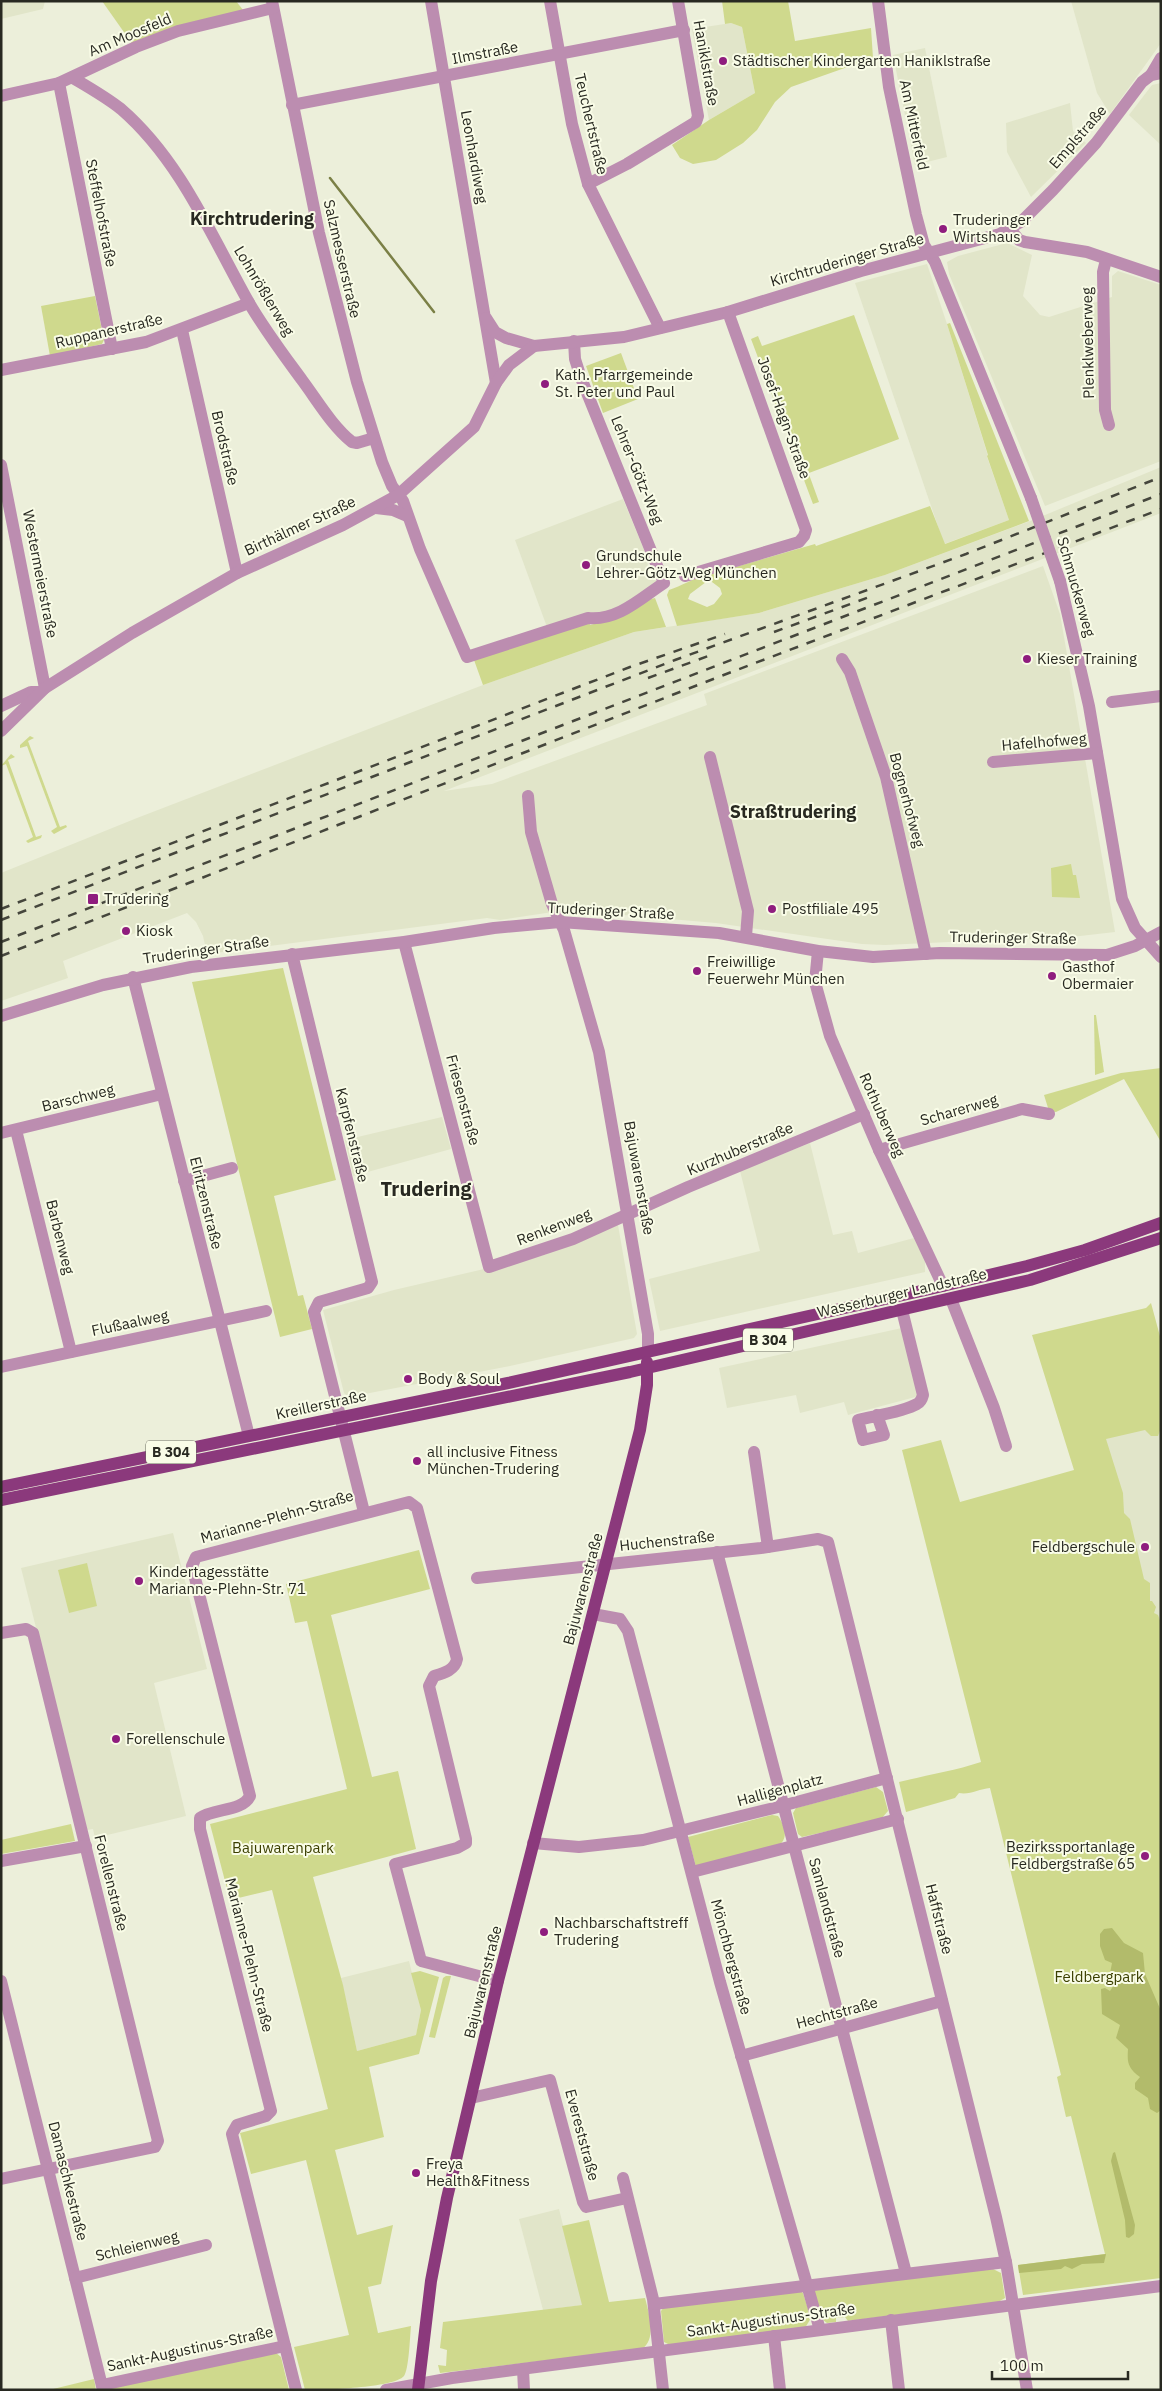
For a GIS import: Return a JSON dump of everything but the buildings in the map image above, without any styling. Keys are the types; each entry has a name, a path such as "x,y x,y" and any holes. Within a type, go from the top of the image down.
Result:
{"main road":[{"name":"Wasserburger Landstraße","path":"648,1352 943,1286 1076,1253 1161,1223"},
{"name":"Wasserburger Landstraße","path":"647,1368 951,1299 1061,1271 1161,1238"},
{"name":"Kreillerstraße","path":"1,1500 342,1424 648,1352"},
{"name":"Bajuwarenstraße","path":"419,2386 431,2281 440,2228 498,1981 644,1416 648,1352"},
{"name":"Kreillerstraße","path":"1,1488 249,1436 342,1424 647,1368"}],"street":[{"name":"Leonhardiweg","path":"431,1 496,384"},
{"name":"Teuchertstraße","path":"550,1 572,124 588,184 660,328"},
{"name":"Haniklstraße","path":"588,184 696,122 698,116 678,1"},
{"name":"Am Mitterfeld","path":"878,1 892,105 921,235 930,253"},
{"name":"Am Moosfeld","path":"1,96 59,83 136,47 178,31 272,5"},
{"name":"Salzmesserstraße","path":"272,5 292,106 337,308 374,438 382,462 398,495 403,501 407,516 467,657 588,618"},
{"name":"Ilmstraße","path":"292,106 684,30"},
{"name":"Emplstraße","path":"1010,229 1022,221 1076,165 1118,115 1142,82 1156,74 1161,58"},
{"name":"Lohnrößlerweg","path":"73,78 121,110 157,148 183,184 249,303 295,371 349,439 357,443 374,438"},
{"name":"Steffelhofstraße","path":"59,83 112,349"},
{"name":"Kirchtruderinger Straße","path":"534,346 624,337 728,312 861,271 1010,229"},
{"path":"1010,229 1019,240 1025,242 1087,252 1161,278"},
{"name":"Schmuckerweg","path":"930,253 1031,498 1060,582 1075,643 1097,754 1122,899 1132,923 1145,942 1161,957"},
{"name":"Plenklweberweg","path":"1106,260 1103,272 1105,410 1109,425"},
{"name":"Ruppanerstraße","path":"1,370 146,342 182,330 249,303"},
{"name":"Josef-Hagn-Straße","path":"684,576 799,542 806,530 728,312"},
{"path":"486,318 495,332 506,338 534,346"},
{"name":"Brodstraße","path":"182,330 237,573"},
{"name":"Lehrer-Götz-Weg","path":"574,341 575,359 581,378 664,582 614,614 598,619 588,618"},
{"name":"Birthälmer Straße","path":"1,731 42,690 132,633 237,573 376,508 398,495 474,427 496,384 509,365 534,346"},
{"name":"Westermeierstraße","path":"1,468 42,690"},
{"path":"376,508 393,510 407,516"},
{"name":"Bognerhofweg","path":"842,658 850,672 886,777 926,954"},
{"name":"Birthälmer Straße","path":"14,717 2,706 31,692 42,690"},
{"path":"1112,702 1161,696"},
{"name":"Hafelhofweg","path":"993,762 1097,754"},
{"path":"710,757 748,911 746,936"},
{"name":"Bajuwarenstraße","path":"528,796 531,832 599,1052 629,1214 648,1334 648,1352"},
{"name":"Truderinger Straße","path":"1,1016 133,977 191,967 404,942 494,928 560,922 746,936 818,951 873,958 926,954 1094,956 1116,953 1145,942 1161,932"},
{"name":"Friesenstraße","path":"404,942 489,1266"},
{"name":"Rothuberweg","path":"818,951 815,982 822,1013 879,1150 943,1286"},
{"name":"Karpfenstraße","path":"292,954 372,1282 368,1288 319,1302 314,1312 342,1424"},
{"name":"Elritzenstraße","path":"133,977 249,1436"},
{"name":"Barschweg","path":"1,1133 162,1094"},
{"name":"Scharerweg","path":"879,1150 1022,1109 1049,1114"},
{"name":"Kurzhuberstraße","path":"629,1214 864,1114"},
{"name":"Barbenweg","path":"16,1130 71,1352"},
{"path":"184,1180 232,1168"},
{"name":"Renkenweg","path":"489,1266 546,1249 629,1214"},
{"path":"951,1299 994,1408 1006,1446"},
{"path":"877,1415 916,1405 921,1401 923,1394 902,1310"},
{"name":"Flußaalweg","path":"1,1367 266,1311"},
{"name":"Marianne-Plehn-Straße","path":"296,2390 232,2134 237,2125 266,2116 271,2111 271,2105 200,1828 200,1818 207,1813 244,1804 250,1796 192,1563 200,1555 364,1512 342,1424"},
{"path":"754,1452 768,1547"},
{"path":"364,1512 410,1502 418,1508 457,1659 456,1664 451,1669 434,1676 429,1686 466,1834 466,1843 457,1848 395,1864 418,1956 422,1962 498,1981"},
{"name":"Huchenstraße","path":"477,1578 768,1547 818,1539 828,1542"},
{"name":"Haffstraße","path":"828,1542 1006,2262 1027,2390"},
{"name":"Samlandstraße","path":"718,1552 906,2273"},
{"name":"Mönchbergstraße","path":"593,1614 620,1618 628,1631 740,2056 820,2330"},
{"name":"Forellenstraße","path":"1,1632 30,1630 40,1658 157,2144 155,2147 48,2170"},
{"name":"Halligenplatz","path":"533,1843 598,1846 643,1840 784,1806 887,1778"},
{"path":"692,1872 898,1819"},
{"path":"1,1861 86,1846"},
{"name":"Damaschkestraße","path":"1,1981 102,2387"},
{"name":"Hechtstraße","path":"740,2056 942,2001"},
{"name":"Evereststraße","path":"471,2098 550,2080 583,2202 586,2207 627,2198"},
{"path":"1,2179 48,2170"},
{"name":"Evereststraße","path":"623,2178 654,2304 663,2390"},
{"name":"Schleienweg","path":"75,2278 206,2245"},
{"name":"Sankt-Augustinus-Straße","path":"654,2304 808,2284 1006,2262"},
{"name":"Sankt-Augustinus-Straße","path":"386,2390 523,2369 1161,2286"},
{"path":"891,2320 899,2390"},
{"path":"774,2336 780,2390"},
{"name":"Sankt-Augustinus-Straße","path":"102,2387 285,2346"},
{"path":"523,2369 524,2390"}],"shaded area":[{"path":"1,1 45,1 43,9 1,19"},
{"path":"1071,1 1161,1 1161,43 1110,114 1097,93"},
{"name":"Städtischer Kindergarten Haniklstraße","path":"731,23 742,27 755,93 709,120 692,29"},
{"path":"925,48 947,157 915,165 893,55"},
{"path":"1161,83 1161,145 1129,115 1152,85"},
{"path":"1070,103 1073,131 1086,143 1031,197 1007,152 1006,123"},
{"path":"1007,243 1032,255 1023,296 1040,315 1049,317 1112,297 1112,276 1118,271 1161,285 1161,461 1045,506 949,274 947,262 958,256"},
{"path":"927,264 987,457 1009,520 944,544 855,283"},
{"path":"1161,467 1161,513 444,791 492,784 707,705 704,694 1043,566 1060,614 1115,932 1080,936 885,945 862,944 716,923 566,910 500,920 487,918 207,954 203,936 196,922 187,913 63,961 68,978 1,1001 1,873 137,818 483,685 634,632 759,613 885,575 1033,520"},
{"name":"Grundschule Lehrer-Götz-Weg München","path":"623,499 647,557 648,569 652,571 657,583 615,609 547,627 515,540"},
{"path":"442,1117 451,1149 353,1176 345,1140"},
{"path":"810,1143 833,1235 852,1231 858,1253 914,1238 925,1261 925,1272 660,1331 649,1279 760,1251 740,1171"},
{"path":"618,1225 637,1334 634,1338 510,1366 349,1397 344,1393 323,1310 394,1290 544,1255"},
{"path":"902,1328 919,1396 848,1415 844,1402 800,1413 796,1395 727,1408 719,1368"},
{"name":"Feldbergschule","path":"1161,1418 1161,1662 1098,1432"},
{"name":"Forellenschule","path":"173,1533 207,1669 154,1683 186,1816 95,1838 93,1829 87,1830 21,1568"},
{"path":"409,1961 421,2010 416,2035 357,2051 341,1978"},
{"path":"559,2209 583,2305 543,2310 519,2219"}],"green space":[{"path":"102,1 236,1 243,10 133,45"},
{"path":"722,1 788,1 795,41 871,28 873,58 791,87 775,102 757,130 743,143 716,160 693,164 680,158 672,145 709,120 755,93 742,27 731,23 725,24"},
{"path":"95,296 104,340 102,344 50,356 41,306"},
{"path":"854,315 899,439 809,473 782,400 819,502 813,504 751,339 758,336 762,346"},
{"path":"950,323 1029,521 885,575 759,613 677,626 667,595 669,590 699,577 704,576 706,582 690,594 688,599 707,607 714,604 722,594 720,588 708,579 708,575 815,544 816,546 930,506 945,544 1009,520 987,456 947,324"},
{"path":"621,353 638,399 603,413 586,366"},
{"path":"655,598 666,627 634,632 483,685 474,660 589,622 590,625 609,620 640,602"},
{"path":"30,736 34,738 28,741 60,827 66,825 67,827 54,834 51,831 57,827 27,746 20,748 20,745"},
{"path":"11,754 15,757 8,760 36,837 42,835 41,838 28,843 26,841 33,837 6,764 1,766"},
{"path":"1071,864 1073,875 1076,875 1080,898 1052,897 1051,868"},
{"path":"283,968 336,1180 274,1196 298,1296 303,1295 312,1329 280,1337 192,982"},
{"path":"1094,1015 1096,1015 1104,1072 1095,1075"},
{"path":"1161,1068 1161,1142 1124,1079 1056,1112 1049,1111 1044,1095 1121,1073"},
{"name":"Feldbergpark","path":"1151,1303 1161,1340 1161,1428 1158,1436 1151,1436 1145,1430 1106,1439 1123,1493 1124,1513 1130,1519 1144,1579 1150,1583 1150,1601 1156,1607 1154,1613 1158,1615 1161,1623 1161,2278 1023,2295 1018,2265 1105,2254 1071,2116 1066,2117 1057,2077 1061,2075 990,1788 959,1793 955,1798 906,1812 899,1782 981,1762 902,1450 941,1440 960,1502 1074,1470 1032,1335 1146,1308"},
{"name":"Bajuwarenpark","path":"419,1550 430,1589 331,1615 372,1777 398,1771 416,1849 313,1877 343,1985 357,2051 416,2035 421,2010 411,1973 420,1971 439,1977 419,2054 369,2067 384,2137 335,2150 357,2235 393,2225 381,2284 368,2287 378,2333 411,2326 408,2360 404,2376 398,2380 357,2388 305,2390 294,2347 349,2335 306,2160 251,2174 240,2133 328,2109 272,1890 230,1900 210,1824 347,1789 307,1621 295,1623 286,1584"},
{"path":"87,1563 97,1606 69,1613 58,1570"},
{"path":"876,1787 883,1792 888,1811 881,1819 802,1837 798,1834 793,1813 796,1808"},
{"path":"772,1815 778,1816 785,1832 784,1839 778,1846 696,1867 688,1837"},
{"path":"71,1824 75,1841 1,1854 1,1840"},
{"path":"1112,1928 1124,1943 1143,1953 1145,1974 1161,2011 1161,2110 1157,2113 1150,2109 1148,2098 1135,2089 1135,2083 1140,2077 1129,2065 1128,2049 1116,2038 1120,2025 1102,2014 1101,1989 1105,1988 1110,1991 1114,1985 1109,1978 1112,1963 1105,1960 1100,1946 1100,1934 1104,1929"},
{"path":"451,1976 435,2038 429,2037 443,1978"},
{"path":"1115,2152 1135,2225 1134,2234 1129,2238 1126,2237 1125,2220 1111,2161"},
{"path":"589,2220 609,2302 645,2298 651,2325 647,2345 642,2349 440,2373 438,2365 446,2366 447,2350 440,2348 443,2322 582,2305 562,2226"},
{"path":"1106,2254 1104,2263 1082,2264 1072,2269 1065,2266 1061,2269 1019,2273 1018,2265"},
{"path":"993,2269 1001,2273 1005,2298 998,2302 848,2321 845,2317 836,2318 836,2322 827,2323 823,2320 814,2292 817,2287"},
{"path":"798,2289 803,2293 811,2318 805,2328 670,2345 664,2342 661,2311 664,2307"},
{"path":"275,2352 281,2357 289,2390 110,2390 112,2387"},
{"path":"94,2379 96,2390 49,2390"}],"waterway":[{"path":"330,178 434,312"}],"railway":[{"path":"1,920 675,660 966,554 1161,477"},
{"path":"1,942 1161,494"},
{"path":"1,956 721,676 1161,509"},
{"path":"774,632 875,595"},
{"path":"1,909 630,667 725,634"},
{"path":"648,678 711,655"}],"place":[{"name":"Städtischer Kindergarten Haniklstraße","path":"723,61"},
{"name":"Truderinger Wirtshaus","path":"943,229"},
{"name":"Kath. Pfarrgemeinde St. Peter und Paul","path":"545,384"},
{"name":"Grundschule Lehrer-Götz-Weg München","path":"586,565"},
{"name":"Kieser Training","path":"1027,659"},
{"name":"Trudering","path":"93,899"},
{"name":"Postfiliale 495","path":"772,909"},
{"name":"Kiosk","path":"126,931"},
{"name":"Freiwillige Feuerwehr München","path":"697,971"},
{"name":"Gasthof Obermaier","path":"1052,976"},
{"name":"Body & Soul","path":"408,1379"},
{"name":"all inclusive Fitness München-Trudering","path":"417,1461"},
{"name":"Feldbergschule","path":"1145,1547"},
{"name":"Kindertagesstätte Marianne-Plehn-Str. 71","path":"139,1581"},
{"name":"Forellenschule","path":"116,1739"},
{"name":"Bezirkssportanlage Feldbergstraße 65","path":"1145,1856"},
{"name":"Nachbarschaftstreff Trudering","path":"544,1932"},
{"name":"Freya Health&Fitness","path":"416,2173"}],"district":[{"name":"Kirchtrudering","path":"252,219"},
{"name":"Straßtrudering","path":"793,812"},
{"name":"Trudering","path":"426,1189"}]}
